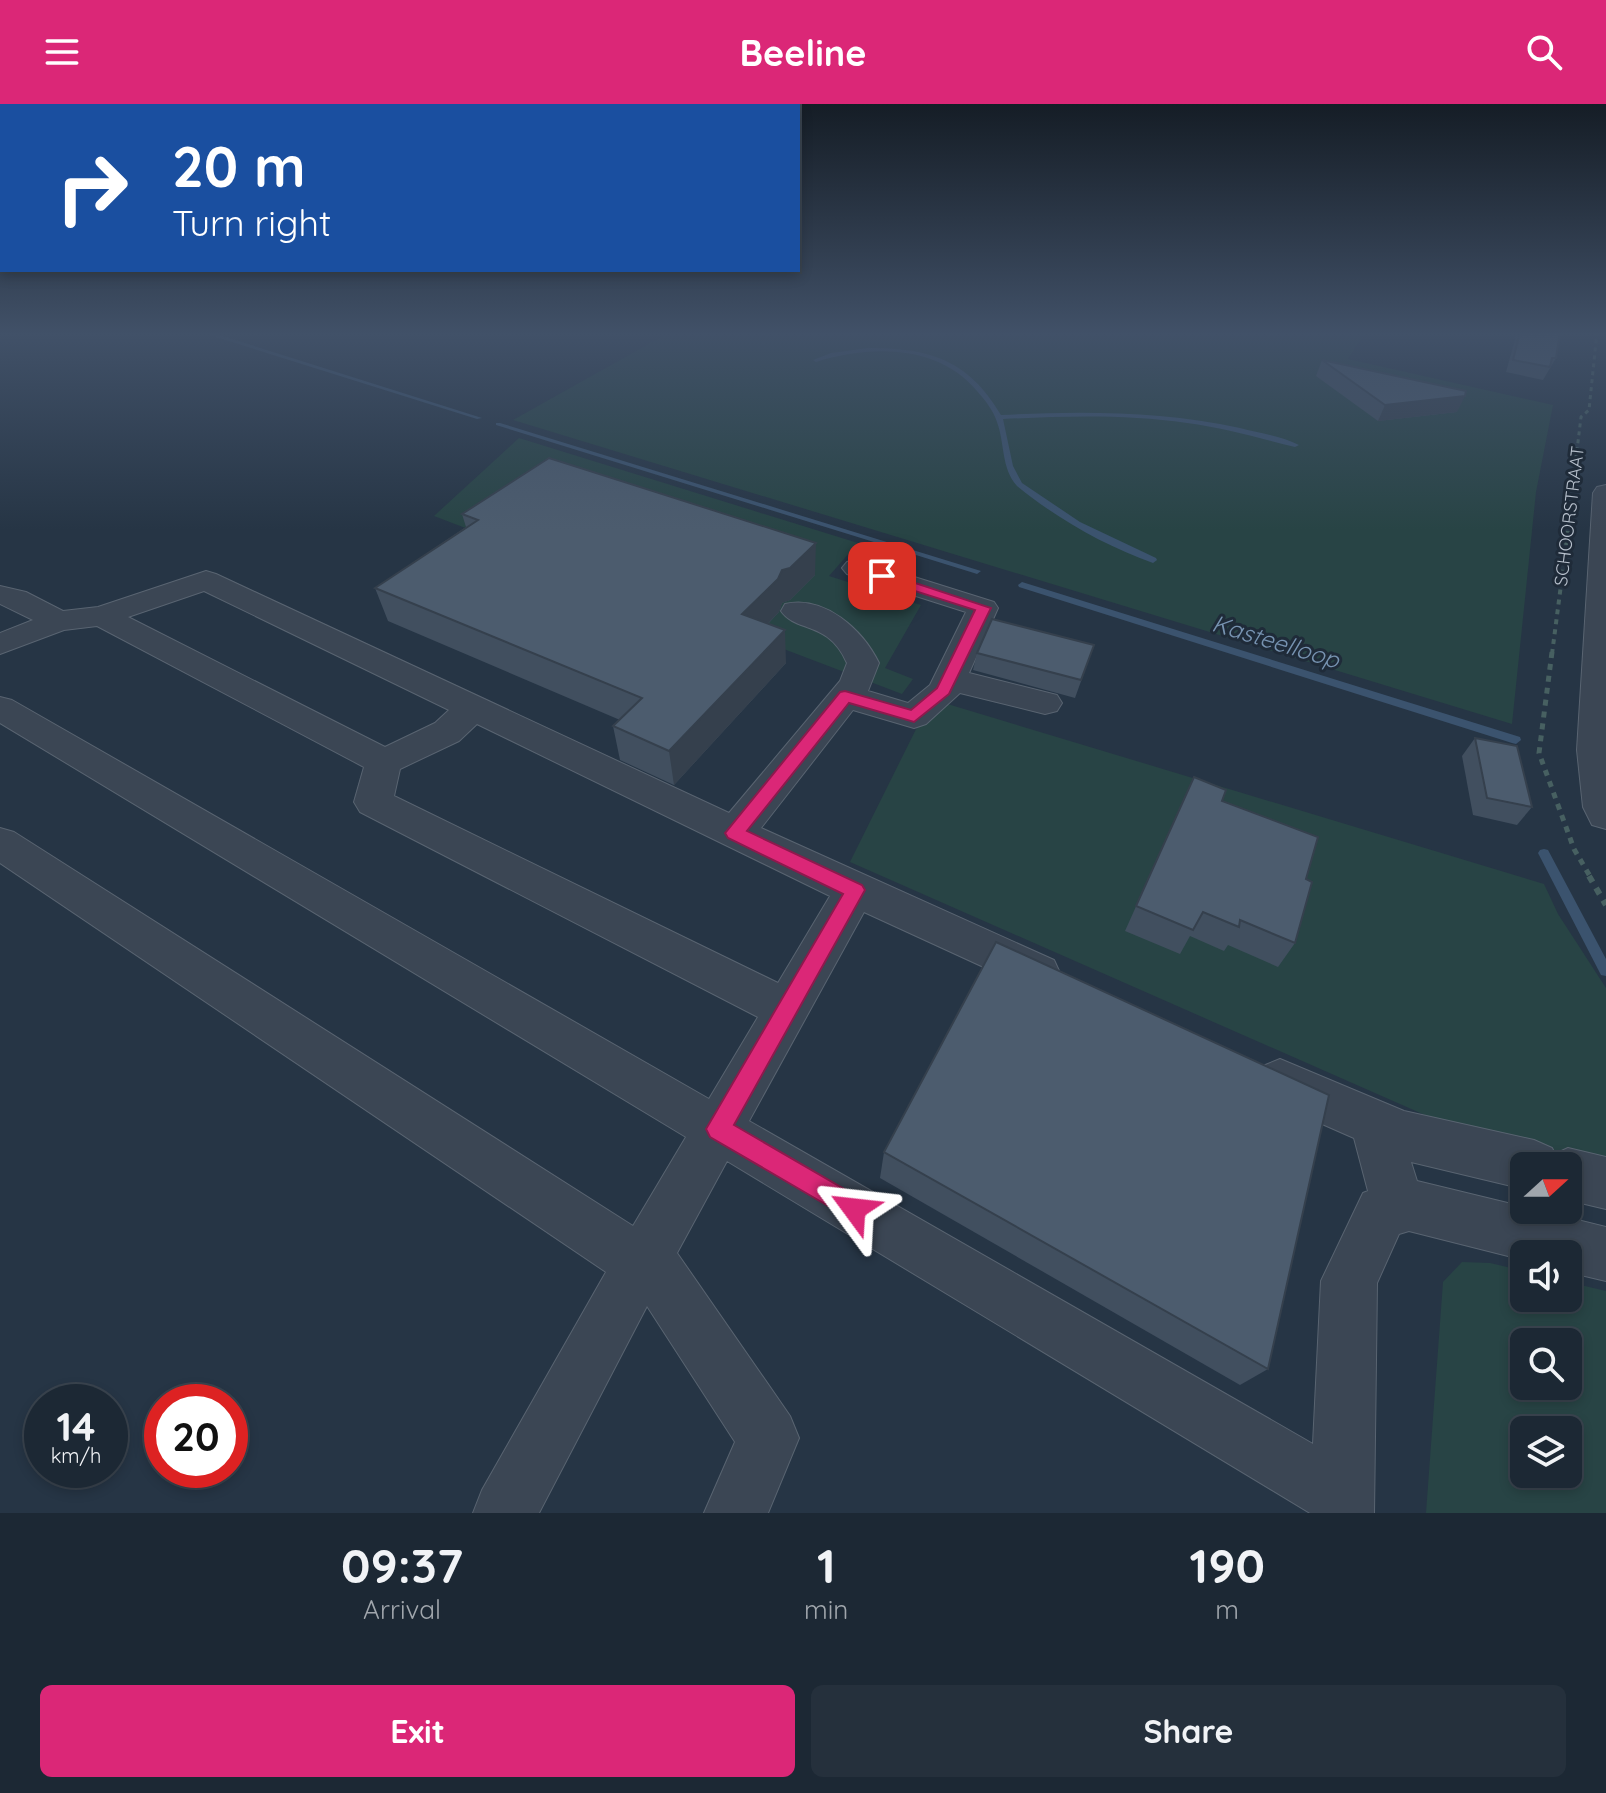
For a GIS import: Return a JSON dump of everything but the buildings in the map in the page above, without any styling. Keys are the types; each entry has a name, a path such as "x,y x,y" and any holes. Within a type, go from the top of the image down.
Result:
{"street":[{"name":"SCHOORSTRAAT","path":"1606,493 1601,717 1595,750 1602,807 1606,815"},
{"path":"845,696 914,716 944,691 949,679 991,622 983,608 857,568"},
{"path":"0,644 58,621 102,616 206,580 855,890 1069,987"},
{"path":"0,595 15,598 58,621"},
{"path":"735,833 856,684 863,663 854,641 839,628 796,611"},
{"path":"102,616 384,762"},
{"path":"949,679 1045,703"},
{"path":"0,708 718,1129 1342,1504 1349,1281 1382,1212 1409,1205 1606,1254"},
{"path":"473,708 447,732 384,762 373,802 787,1009"},
{"path":"0,843 643,1259 768,1438 736,1513"},
{"path":"505,1513 643,1259 855,890"},
{"path":"1240,1064 1403,1135 1510,1160"},
{"path":"1375,1124 1399,1207"},
{"path":"1582,1177 1606,1183"}],"path":[{"name":"SCHOORSTRAAT","path":"1573,486 1581,417 1589,410 1590,398"},
{"name":"SCHOORSTRAAT","path":"1545,703 1569,528"}],"green space":[{"path":"553,398 1521,398 1553,405 1536,492 1512,724 513,420"},
{"path":"519,438 858,543 829,576 921,605 885,668 913,679 902,694 434,516"},
{"path":"931,699 1544,884 1558,914 1606,988 1606,1173 1582,1167 1582,1152 1521,1152 1493,1145 850,862"},
{"path":"1462,1262 1510,1268 1510,1312 1582,1312 1582,1285 1606,1291 1606,1513 1426,1513 1443,1282"}],"waterway":[{"name":"Kasteelloop","path":"414,398 479,418"},
{"path":"986,398 998,416 1012,474 1019,485 1077,524 1153,560"},
{"path":"999,417 1076,414 1184,420 1295,445"},
{"name":"Kasteelloop","path":"498,424 977,571"},
{"name":"Kasteelloop","path":"1022,585 1516,740"},
{"name":"Kasteelloop","path":"1544,853 1606,971"}],"route":[{"path":"854,1209 718,1129 855,890 735,833 845,696 914,716 944,691 983,608 882,576"}]}
